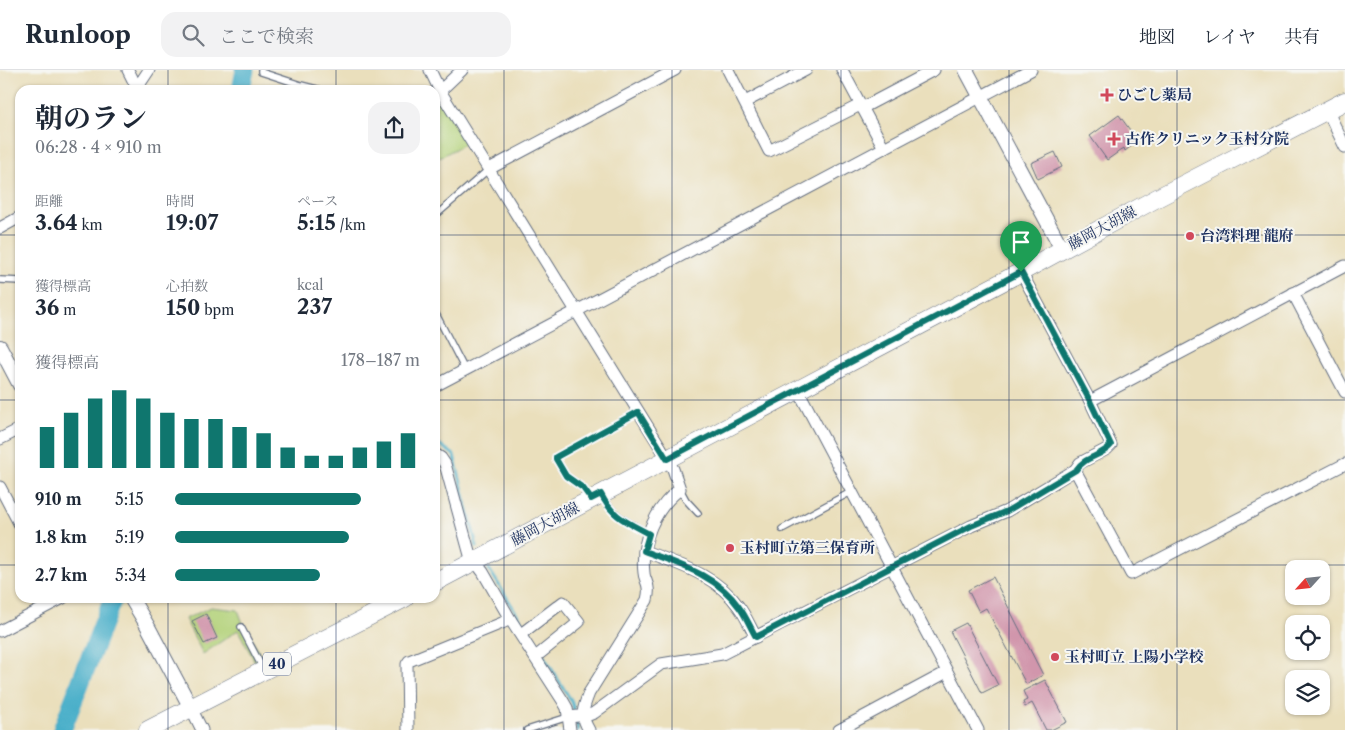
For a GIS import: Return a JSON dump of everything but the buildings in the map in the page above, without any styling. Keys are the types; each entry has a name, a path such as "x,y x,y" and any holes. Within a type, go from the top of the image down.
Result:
{"main road":[{"name":"藤岡大胡線","path":"440,579 1345,101"},
{"name":"40","path":"148,730 395,603"}],"street":[{"path":"128,70 135,85"},
{"path":"140,85 149,70"},
{"path":"430,70 435,85"},
{"path":"440,91 462,70"},
{"path":"489,169 675,70"},
{"path":"728,70 769,151 934,70"},
{"path":"745,102 806,70"},
{"path":"842,70 884,148"},
{"path":"966,70 1062,249"},
{"path":"440,383 1031,70"},
{"path":"440,96 489,169 667,459 673,469 680,489 669,499 656,516 649,534 644,551 644,575 649,589 647,600 589,692 584,704 575,716 570,730"},
{"path":"1328,110 1345,147"},
{"path":"0,228 15,220"},
{"path":"1090,401 1292,292 1345,266"},
{"path":"575,716 594,713 661,664 722,654 756,637 971,526 1007,511 1076,470 1080,464 1107,449 1111,445 1090,401 1021,272"},
{"path":"1292,292 1345,392"},
{"path":"0,347 15,375"},
{"path":"798,390 978,730"},
{"path":"0,439 15,432"},
{"path":"440,457 445,464 468,550 510,618 526,631 567,708 585,722 589,730"},
{"path":"1076,470 1131,574 1345,464"},
{"path":"0,487 15,515"},
{"path":"644,551 697,572 728,593 739,607 756,637"},
{"path":"526,631 563,602 579,622 539,653"},
{"path":"0,631 51,603"},
{"path":"137,603 202,730"},
{"path":"408,730 407,664 409,661 510,618"},
{"path":"839,730 947,672"}],"lane":[{"path":"261,70 261,72 301,85"},
{"path":"440,212 489,169"},
{"path":"0,280 15,281"},
{"path":"440,322 465,370"},
{"path":"638,412 556,457 556,459 566,476 596,496 615,514 649,534"},
{"path":"680,489 686,500 698,513"},
{"path":"782,529 851,492"},
{"path":"241,627 264,671"},
{"path":"527,730 575,716"}],"green space":[{"path":"440,100 466,143 440,157"},
{"path":"211,607 238,610 244,626 262,658 255,662 238,630 203,654 185,619"}],"waterway":[{"path":"242,85 245,70"},
{"path":"440,445 454,455 477,547"},
{"path":"489,569 539,649"},
{"path":"62,730 111,603"},
{"path":"543,655 572,702 578,730"}],"place":[{"name":"ひごし薬局","path":"1107,95"},
{"name":"古作クリニック玉村分院","path":"1114,139"},
{"name":"台湾料理 龍府","path":"1190,236"},
{"name":"玉村町立第三保育所","path":"730,548"},
{"name":"玉村町立 上陽小学校","path":"1055,657"}],"route":[{"path":"1021,272 1090,401 1111,445 1080,464 1076,470 1007,511 971,526 756,637 739,607 728,593 697,572 644,551 649,534 615,514 608,507 601,494 591,499 583,488 566,476 556,459 556,457 638,412 667,459 1021,272"}]}
